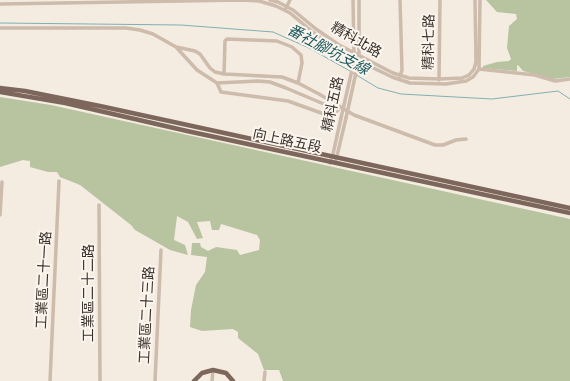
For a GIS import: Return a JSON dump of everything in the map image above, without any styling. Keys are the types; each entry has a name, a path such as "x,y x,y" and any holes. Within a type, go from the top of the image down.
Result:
{"main road":[{"name":"向上路五段","path":"0,88 25,91 100,106 333,161 570,213"},
{"name":"向上路五段","path":"0,92 65,103 187,131 570,208"},
{"path":"194,381 202,373 213,370 226,373 233,381"}],"street":[{"name":"精科北路","path":"0,4 210,0 259,1 286,8"},
{"name":"精科北路","path":"270,0 278,2 286,8 323,40 410,83 458,83 473,77 479,69"},
{"path":"286,8 290,0"},
{"name":"精科五路","path":"333,161 354,56 353,0"},
{"name":"精科五路","path":"333,161 346,118 359,59 359,0"},
{"path":"400,0 402,70 400,77"},
{"name":"精科七路","path":"439,84 440,0"},
{"name":"精科北路","path":"400,77 459,79 471,73 476,62 475,0"},
{"path":"480,0 479,69 535,75 555,81 570,79"},
{"path":"0,28 126,28 140,30 153,34 176,47 195,51 200,54 210,68 215,72 282,78 298,83 339,105 357,117 435,145 443,145 456,140 466,139"},
{"path":"224,74 225,41 227,39 277,41 292,47 300,55 302,63 298,83"},
{"path":"176,47 197,70 217,83 221,92 288,102 324,114 333,115 338,110 339,105"},
{"path":"217,83 258,81 270,82 338,110"},
{"name":"工業區二十一路","path":"50,381 59,180"},
{"path":"0,215 2,182"},
{"name":"工業區二十二路","path":"99,204 100,381"},
{"name":"工業區二十三路","path":"155,381 161,250"},
{"path":"212,381 213,370"},
{"path":"264,381 265,372"}],"green space":[{"path":"486,0 570,0 570,77 553,79 523,71 518,65 517,71 483,68 483,66 497,62 509,61 511,59 507,48 509,26 517,19 516,14 497,12"},
{"path":"0,97 51,105 570,219 570,381 283,381 279,370 264,370 258,354 238,338 238,332 233,329 202,331 190,327 191,310 196,285 205,272 207,257 191,255 192,243 200,243 201,247 208,251 216,247 237,250 240,255 259,250 260,240 257,235 221,224 219,230 212,230 210,221 197,222 203,238 197,239 188,222 177,216 174,240 185,245 188,255 170,250 135,230 131,225 80,185 60,177 57,172 48,172 30,167 30,161 23,160 0,167"}],"waterway":[{"name":"番社腳坑支線","path":"0,23 181,25 273,32 309,48 350,71"},
{"name":"番社腳坑支線","path":"353,73 378,88 401,94 492,99 558,91 570,99"}]}
